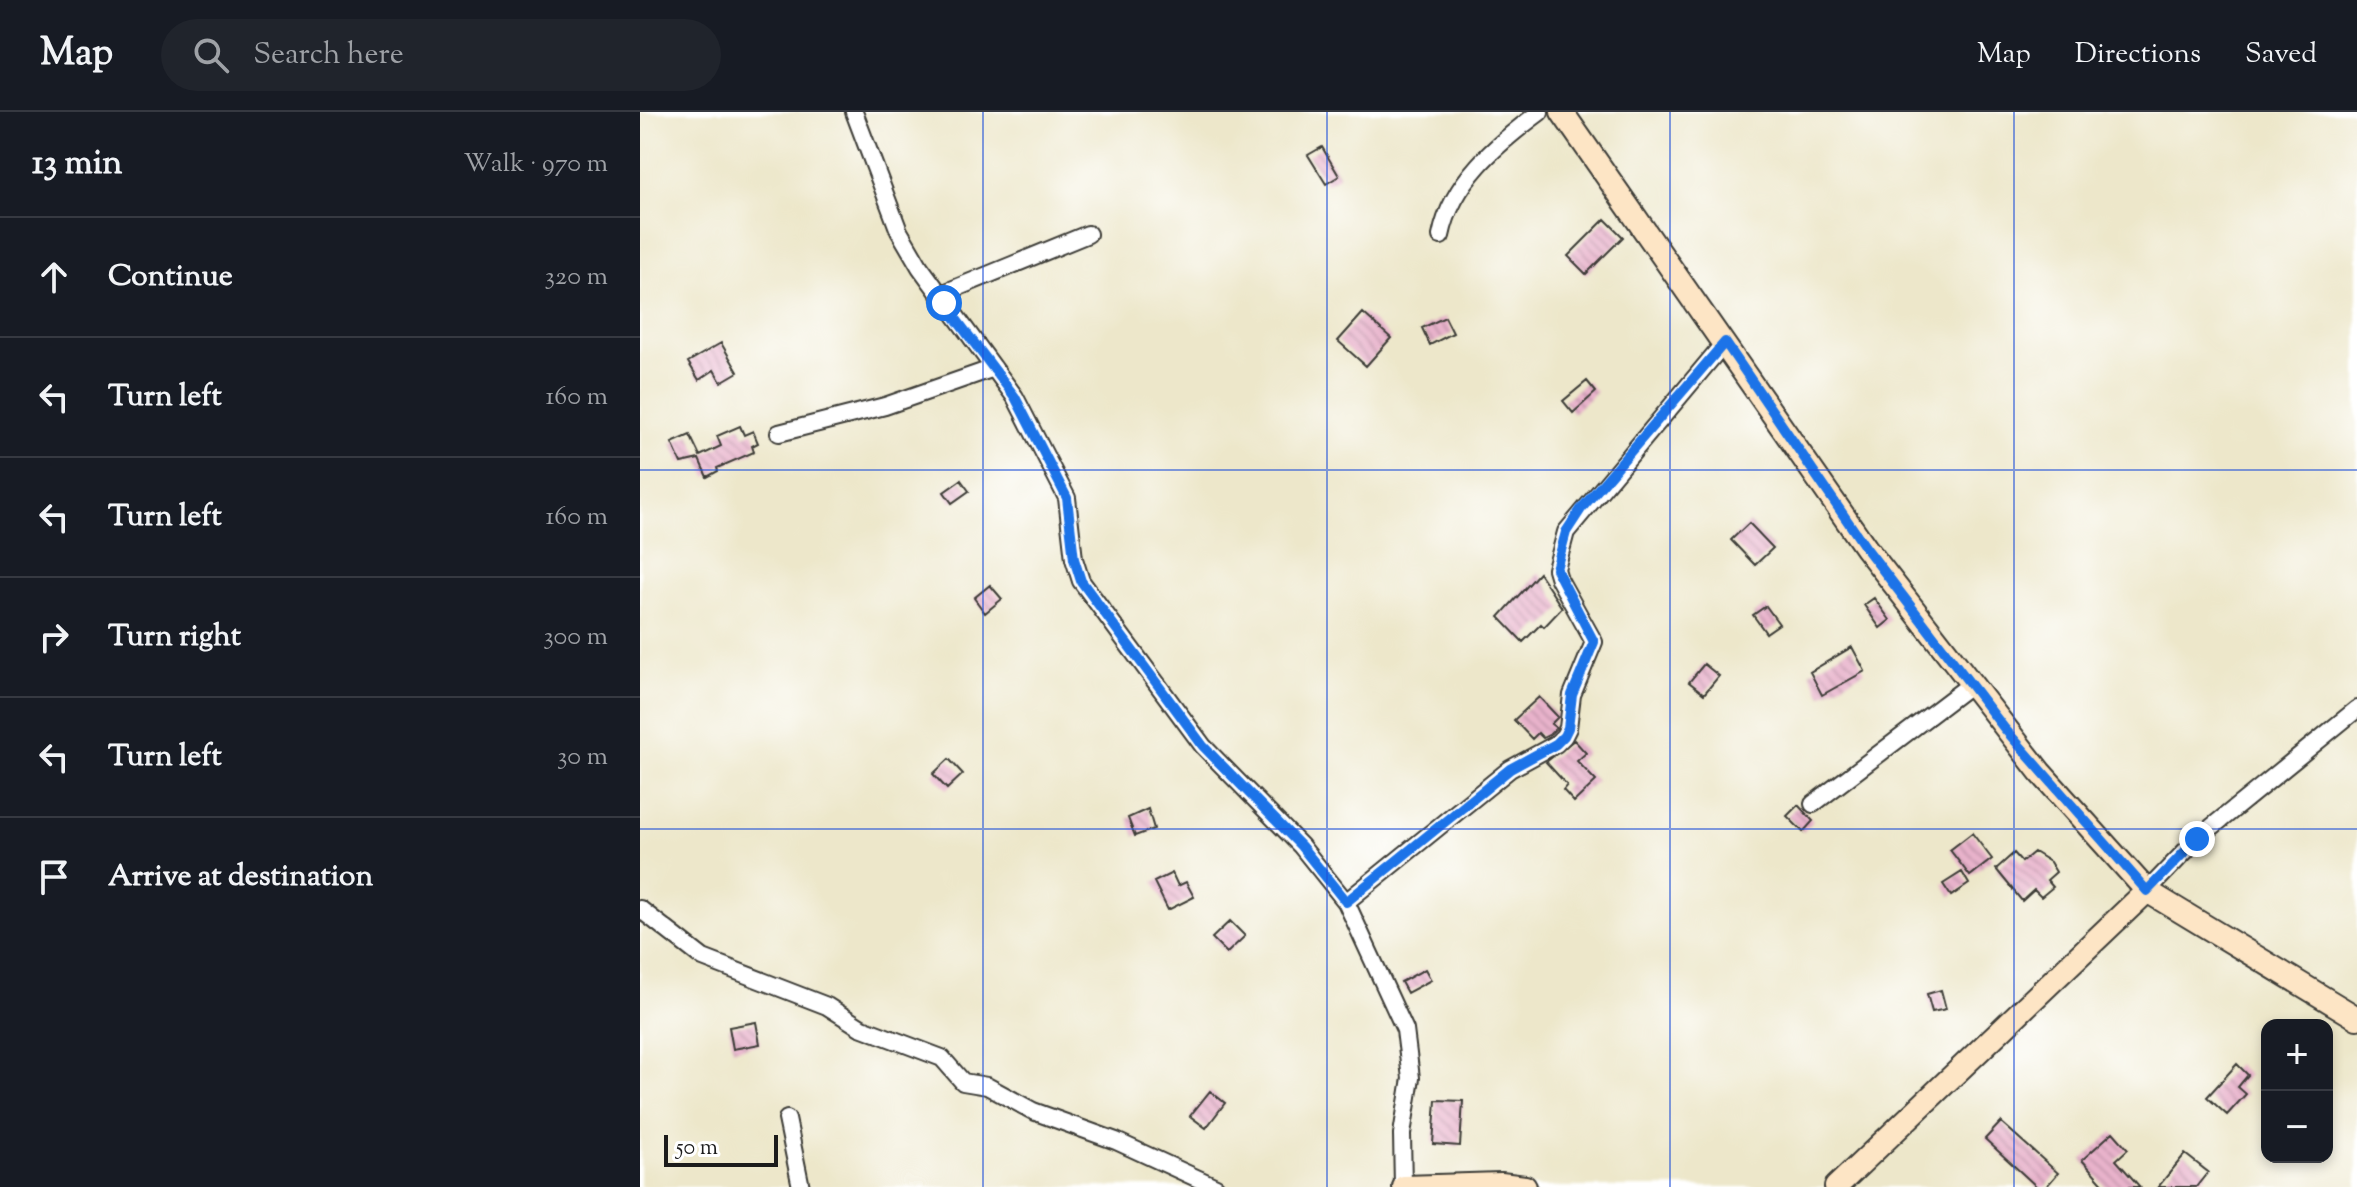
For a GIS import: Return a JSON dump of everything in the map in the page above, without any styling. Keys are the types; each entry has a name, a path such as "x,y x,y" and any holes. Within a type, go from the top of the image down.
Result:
{"street":[{"path":"854,112 899,231 939,295 1015,397 1067,498 1074,559 1081,581 1203,746 1301,846 1346,902 1405,1030 1411,1078 1402,1134 1403,1187 1501,1184 1525,1187"},
{"path":"1441,236 1444,220 1464,182 1510,134 1540,112"},
{"path":"1562,112 1866,548 2040,772 2147,891 2357,1018"},
{"path":"939,295 1088,234"},
{"path":"1346,902 1510,769 1556,744 1564,736 1572,695 1594,642 1556,569 1566,532 1581,509 1725,342"},
{"path":"779,433 885,406 994,368"},
{"path":"1813,804 1971,684"},
{"path":"1836,1187 2147,891 2197,839 2357,709"},
{"path":"640,909 703,958 827,1006 860,1027 942,1058 963,1082 987,1086 1033,1111 1116,1141 1216,1187"},
{"path":"787,1119 801,1187"}],"building":[{"path":"1322,147 1339,176 1326,184 1308,155"},
{"path":"1605,219 1623,237 1586,274 1568,256"},
{"path":"1363,313 1391,338 1366,366 1338,341"},
{"path":"1445,317 1453,333 1430,345 1422,328"},
{"path":"721,343 738,372 721,382 714,370 699,380 688,362"},
{"path":"1587,381 1596,392 1573,413 1563,401"},
{"path":"740,426 744,435 753,431 758,443 752,446 754,452 717,468 718,471 707,477 699,459 681,463 672,443 690,435 700,456 721,446 717,436"},
{"path":"961,480 969,491 952,503 944,492"},
{"path":"1749,523 1773,548 1755,565 1731,540"},
{"path":"1539,573 1562,608 1544,627 1541,624 1523,642 1499,617"},
{"path":"990,585 1002,599 985,613 974,598"},
{"path":"1874,598 1890,620 1880,628 1864,605"},
{"path":"1766,606 1779,624 1766,633 1753,615"},
{"path":"1852,647 1865,671 1822,695 1810,672"},
{"path":"1704,664 1719,676 1704,694 1689,682"},
{"path":"1539,697 1558,717 1551,724 1556,728 1549,735 1543,738 1538,733 1532,739 1514,720"},
{"path":"1574,740 1586,753 1577,761 1596,781 1574,802 1563,790 1567,785 1546,762"},
{"path":"949,759 963,774 947,789 933,774"},
{"path":"1798,805 1813,821 1803,832 1787,816"},
{"path":"1148,809 1154,829 1135,836 1128,818"},
{"path":"1972,833 1992,859 1970,876 1950,850"},
{"path":"2034,852 2050,862 2056,872 2047,880 2053,887 2041,897 2034,890 2022,901 1996,869 2014,853 2022,862"},
{"path":"1962,872 1969,884 1951,896 1943,884"},
{"path":"1172,873 1178,886 1186,882 1194,897 1168,910 1154,882"},
{"path":"1230,921 1245,936 1227,953 1212,938"},
{"path":"1425,969 1431,980 1407,993 1401,982"},
{"path":"1941,990 1946,1009 1932,1012 1927,994"},
{"path":"756,1022 760,1044 733,1049 729,1027"},
{"path":"2237,1064 2248,1075 2238,1087 2246,1094 2227,1115 2207,1097"},
{"path":"1210,1091 1225,1103 1206,1128 1190,1116"},
{"path":"1436,1100 1463,1101 1460,1146 1433,1144"},
{"path":"2001,1122 2058,1173 2046,1187 2037,1187 1985,1139"},
{"path":"2113,1132 2128,1149 2116,1160 2140,1187 2106,1187 2082,1160"},
{"path":"2185,1154 2208,1172 2196,1187 2158,1187"}],"route":[{"path":"944,303 1015,397 1067,498 1074,559 1081,581 1203,746 1301,846 1346,902 1510,769 1556,744 1564,736 1572,695 1594,642 1590,629 1556,569 1566,532 1581,509 1725,342 1866,548 1921,615 2004,728 2147,891 2197,839"}]}
